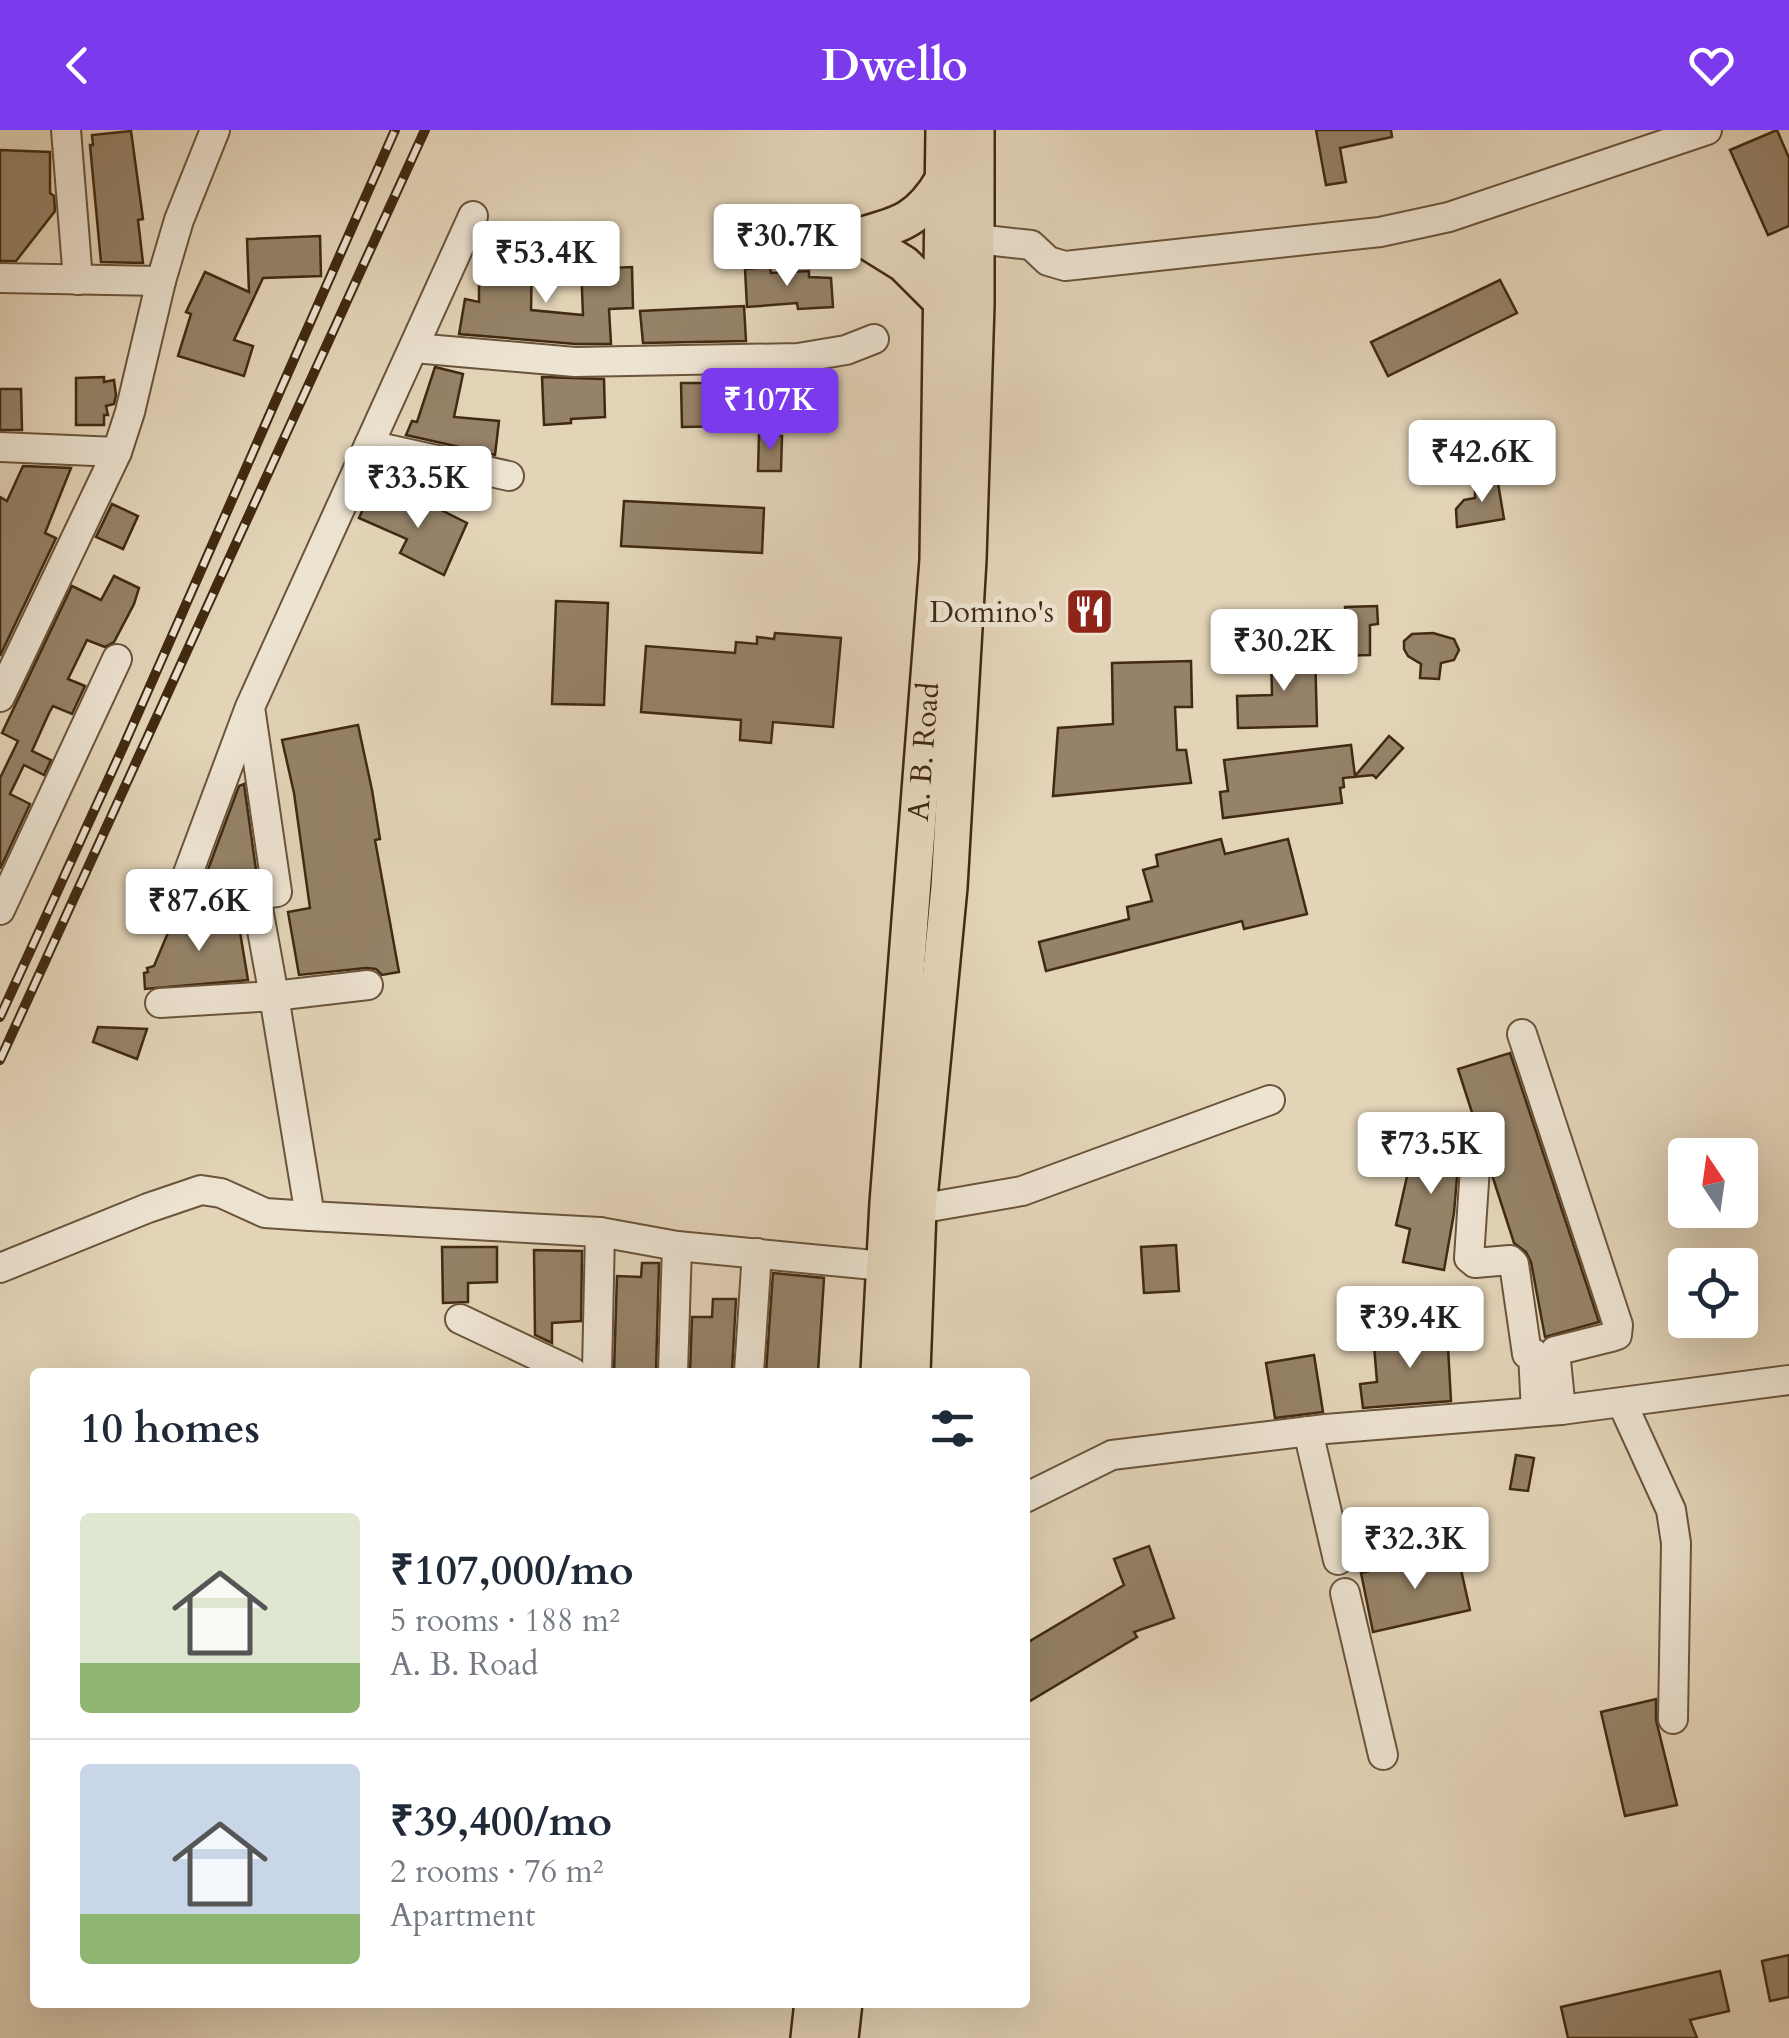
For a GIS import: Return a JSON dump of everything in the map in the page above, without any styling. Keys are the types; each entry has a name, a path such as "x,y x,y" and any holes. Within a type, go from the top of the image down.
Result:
{"main road":[{"name":"A. B. Road","path":"912,1368 918,1209 948,888 968,558 959,180 944,130"},
{"name":"A. B. Road","path":"959,180 976,130"},
{"path":"959,180 911,218 859,236 960,304"},
{"name":"A. B. Road","path":"880,1368 884,1266 960,304"},
{"path":"809,2038 812,2008"},
{"path":"840,2038 843,2008"}],"street":[{"path":"66,130 78,280"},
{"path":"0,698 117,452 179,220 215,130"},
{"path":"959,238 1031,245 1048,261 1065,266 1380,232 1448,217 1707,130"},
{"path":"250,707 277,892 186,903 181,892 250,707 474,216"},
{"path":"0,278 161,281"},
{"path":"414,348 575,362 798,358 846,350 874,339"},
{"path":"369,444 509,476"},
{"path":"0,447 117,452"},
{"path":"0,910 117,658"},
{"path":"256,897 310,1216"},
{"path":"160,1003 368,986"},
{"path":"1475,1167 1469,1258 1475,1262 1510,1260 1514,1264 1527,1354 1616,1334 1618,1325 1522,1034"},
{"path":"918,1209 1022,1191 1270,1100"},
{"path":"0,1268 202,1190 221,1192 264,1213 600,1232 678,1246 884,1266"},
{"path":"597,1368 600,1232"},
{"path":"672,1368 678,1246"},
{"path":"749,1368 757,1253"},
{"path":"460,1320 563,1368"},
{"path":"1544,1352 1548,1411"},
{"path":"1030,1496 1112,1455 1308,1431 1622,1403 1789,1380"},
{"path":"1622,1403 1665,1494 1673,1524 1673,1720"},
{"path":"1308,1431 1338,1560"},
{"path":"1345,1593 1384,1755"}],"building":[{"path":"1316,130 1391,130 1392,137 1340,148 1346,182 1326,185"},
{"path":"1777,130 1789,158 1789,226 1768,235 1730,150"},
{"path":"131,131 143,219 138,220 143,263 101,262 92,135"},
{"path":"0,150 50,152 50,193 54,196 55,211 16,261 0,261"},
{"path":"320,236 321,276 263,278 234,340 253,346 244,376 178,356 191,314 186,312 205,272 249,292 247,239"},
{"path":"492,259 532,260 531,310 583,315 581,264 632,267 633,308 609,309 611,344 459,334 465,299 479,302 479,282 484,283 484,272 492,272"},
{"path":"770,267 771,273 809,271 809,277 831,278 833,307 798,309 797,303 747,307 745,269"},
{"path":"1500,280 1517,313 1388,376 1371,342"},
{"path":"744,306 746,341 643,343 640,311"},
{"path":"435,367 463,374 454,417 499,421 495,455 406,435 412,421 417,422"},
{"path":"104,377 104,382 114,380 116,395 114,404 106,406 104,425 76,425 76,378"},
{"path":"542,377 604,379 605,417 544,425"},
{"path":"681,383 736,383 738,426 682,427"},
{"path":"0,389 21,389 22,430 0,430"},
{"path":"759,435 782,436 781,471 758,471"},
{"path":"23,466 71,468 45,533 56,538 0,656 0,497 7,501"},
{"path":"1496,471 1504,519 1457,527 1456,509 1464,500 1475,498 1475,488"},
{"path":"370,493 421,515 427,503 467,523 444,575 400,553 407,539 359,518"},
{"path":"624,501 764,508 762,553 621,546"},
{"path":"112,504 138,516 123,549 96,537"},
{"path":"114,576 139,588 134,604 114,642 105,647 87,640 68,679 85,686 72,714 53,706 49,713 32,751 51,760 44,775 24,765 10,794 30,804 0,869 0,778 18,741 2,733 72,586 101,600"},
{"path":"556,601 608,603 604,705 552,704"},
{"path":"1377,606 1378,624 1370,625 1370,655 1333,656 1332,622 1346,622 1345,607"},
{"path":"775,633 841,638 833,727 773,722 771,743 740,740 741,720 641,712 646,646 735,653 736,642 757,644 757,637 774,639"},
{"path":"1433,633 1454,639 1459,650 1454,660 1441,663 1439,679 1420,678 1421,664 1408,656 1404,641 1412,634"},
{"path":"1315,650 1317,726 1238,728 1237,696 1272,695 1271,651"},
{"path":"1191,661 1192,707 1175,707 1177,750 1186,750 1191,783 1053,796 1058,728 1113,724 1112,663"},
{"path":"358,725 372,790 380,839 375,840 399,972 382,975 376,969 366,968 299,975 288,912 310,908 294,793 282,740"},
{"path":"1389,736 1403,748 1376,778 1343,778 1342,803 1223,818 1220,792 1228,791 1224,760 1351,745 1355,776"},
{"path":"244,784 257,877 203,883 239,786"},
{"path":"1221,839 1225,854 1288,839 1307,914 1244,929 1242,921 1046,971 1039,942 1129,919 1127,907 1152,901 1143,870 1158,866 1156,855"},
{"path":"237,914 248,980 145,989 144,973 154,966 175,916 188,920"},
{"path":"98,1027 147,1029 137,1059 93,1042"},
{"path":"1510,1053 1599,1322 1545,1337 1531,1262 1514,1243 1492,1175 1491,1160 1485,1153 1458,1069"},
{"path":"1418,1128 1471,1139 1469,1151 1458,1165 1444,1270 1403,1262 1410,1229 1396,1225"},
{"path":"1176,1245 1179,1291 1144,1293 1141,1247"},
{"path":"442,1247 497,1247 497,1282 468,1283 468,1302 443,1303"},
{"path":"534,1250 582,1251 581,1321 552,1323 552,1343 535,1335"},
{"path":"642,1263 659,1263 656,1368 614,1368 617,1276 641,1277"},
{"path":"773,1273 824,1278 818,1368 766,1368"},
{"path":"713,1299 736,1299 732,1368 690,1368 692,1317 712,1317"},
{"path":"1447,1329 1451,1401 1363,1408 1360,1384 1377,1382 1374,1345 1394,1343 1393,1332"},
{"path":"1314,1355 1323,1412 1275,1418 1266,1363"},
{"path":"1516,1455 1534,1458 1528,1491 1510,1489"},
{"path":"1149,1546 1174,1618 1134,1632 1137,1637 1030,1701 1030,1641 1124,1585 1114,1559"},
{"path":"1457,1552 1470,1610 1373,1632 1361,1573"},
{"path":"1656,1699 1656,1720 1677,1805 1625,1816 1601,1712"},
{"path":"1789,1955 1789,1997 1770,2001 1762,1961"},
{"path":"1720,1971 1729,2011 1690,2020 1697,2038 1568,2038 1561,2007"}],"railway":[{"path":"0,1017 395,130"},
{"path":"0,1060 425,130"}],"place":[{"name":"Domino's","path":"1089,612"}]}
